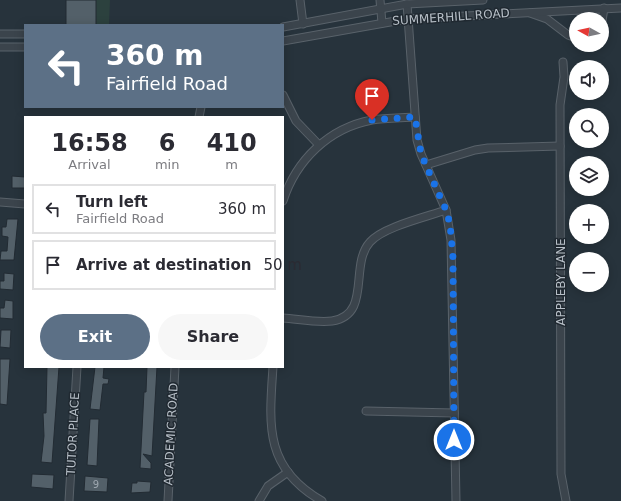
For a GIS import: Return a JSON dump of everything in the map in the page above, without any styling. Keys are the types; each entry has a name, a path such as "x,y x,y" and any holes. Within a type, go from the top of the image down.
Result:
{"street":[{"path":"300,0 303,24"},
{"path":"380,0 382,23"},
{"name":"SUMMERHILL ROAD","path":"284,27 407,4 483,0"},
{"path":"407,4 417,140 426,165 446,210 453,258 456,501"},
{"path":"603,12 604,8"},
{"name":"SUMMERHILL ROAD","path":"284,41 408,19 621,8"},
{"path":"526,12 547,19 569,35"},
{"path":"0,34 24,34"},
{"path":"0,47 24,47"},
{"name":"APPLEBY LANE","path":"563,62 564,77 560,105 561,474 566,501"},
{"path":"284,97 296,121 319,145"},
{"path":"284,199 296,171 319,145 339,132 361,123 384,119 415,117"},
{"path":"426,165 475,150 488,148 560,146"},
{"path":"0,202 24,204"},
{"path":"284,318 326,321 338,319 344,316 356,302 361,260 364,251 372,240 387,230 446,210"},
{"name":"TUTOR PLACE","path":"69,501 77,368"},
{"name":"ACADEMIC ROAD","path":"168,501 175,368"},
{"path":"273,368 270,408 271,432 276,451 288,472 305,490 322,501"},
{"path":"366,411 454,413"},
{"path":"259,501 272,482 288,472"}],"green space":[{"path":"96,0 110,0 109,24 96,24"}],"building":[{"path":"66,0 96,0 96,24 66,24"},
{"path":"12,176 24,177 24,188 12,188"},
{"path":"7,219 18,219 14,260 0,260 1,251 7,251 8,237 2,236 2,227 6,227"},
{"path":"4,273 14,274 13,290 0,289 0,281 4,281"},
{"path":"5,300 13,301 13,319 0,318 0,308 4,308"},
{"path":"1,330 11,330 10,348 0,347"},
{"path":"0,359 10,359 7,405 0,404"},
{"path":"47,368 59,368 52,463 41,462 44,436 43,413 46,413"},
{"path":"95,368 104,368 103,378 109,379 108,384 103,384 100,410 90,409"},
{"path":"147,368 157,368 152,456 143,454 151,463 151,469 140,468 144,392 146,392"},
{"path":"90,419 99,419 97,466 87,465"},
{"path":"32,474 54,475 53,489 31,487"},
{"path":"85,476 108,478 107,492 84,491"},
{"path":"137,481 151,482 150,492 131,493 132,483 137,483"}],"route":[{"path":"372,120 415,117 417,140 421,154 446,210 450,224 453,258 454,440"}]}
